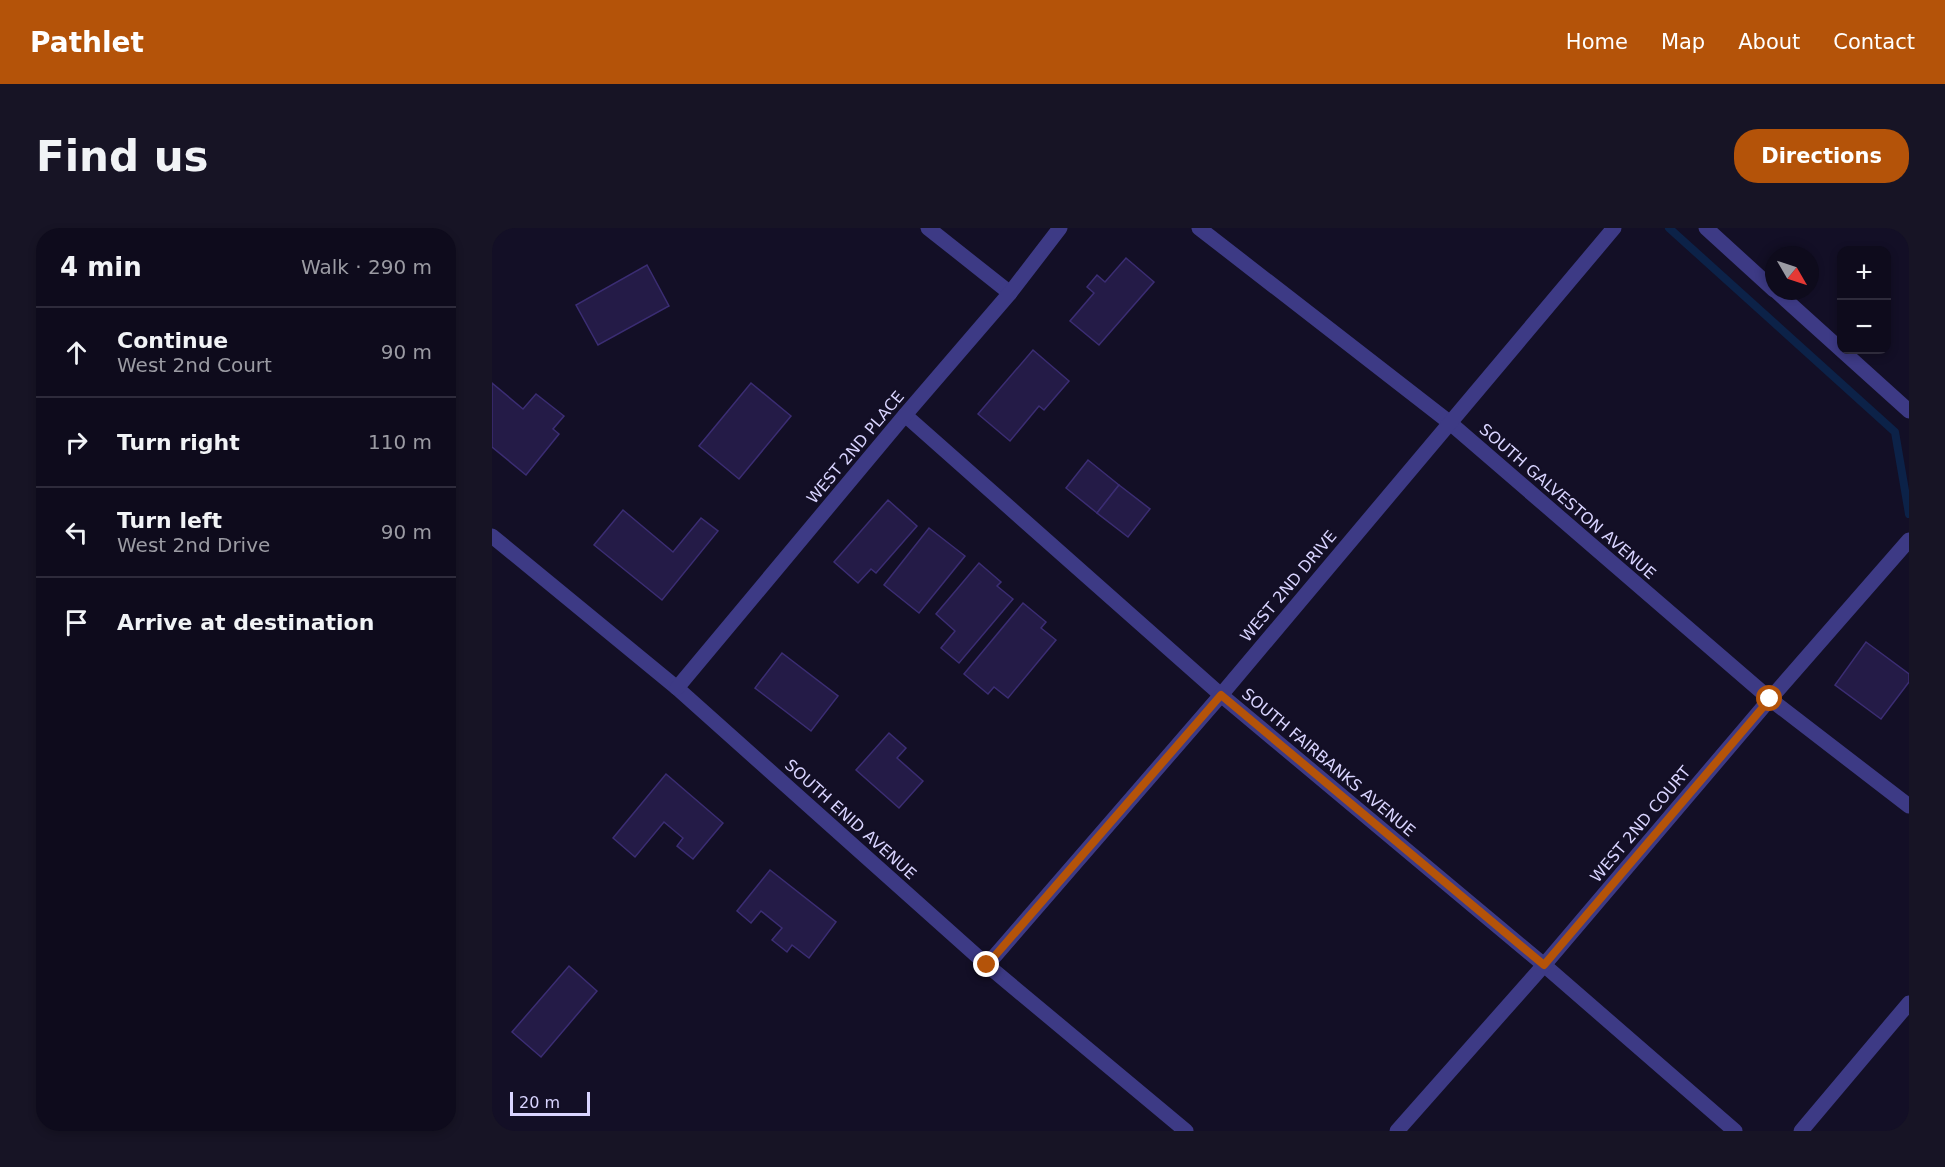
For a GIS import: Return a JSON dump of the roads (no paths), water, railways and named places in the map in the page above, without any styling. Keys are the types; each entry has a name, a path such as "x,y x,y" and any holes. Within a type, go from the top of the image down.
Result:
{"street":[{"path":"928,228 1010,293"},
{"name":"WEST 2ND PLACE","path":"677,688 1010,293 1060,228"},
{"name":"SOUTH GALVESTON AVENUE","path":"1199,228 1449,422 1770,699 1909,806"},
{"name":"WEST 2ND DRIVE","path":"987,965 1221,695 1614,228"},
{"path":"1706,228 1765,281"},
{"path":"1786,300 1909,411"},
{"name":"SOUTH FAIRBANKS AVENUE","path":"905,415 1221,695 1544,965 1735,1131"},
{"name":"SOUTH ENID AVENUE","path":"492,536 677,688 987,965 1186,1131"},
{"name":"WEST 2ND COURT","path":"1397,1131 1544,965 1770,699 1909,540"},
{"path":"1801,1131 1909,1003"}],"waterway":[{"path":"1669,228 1895,432 1909,514"}]}
